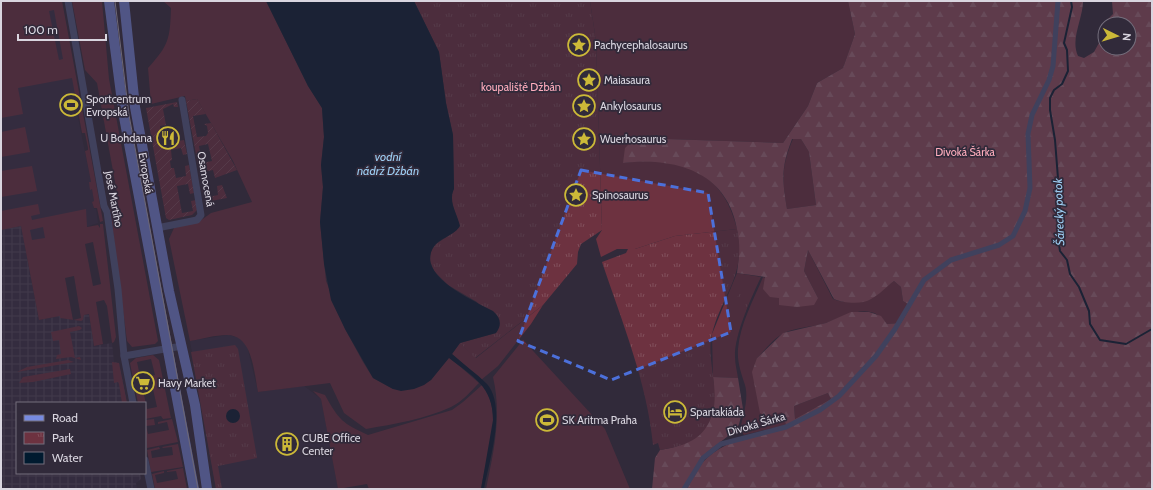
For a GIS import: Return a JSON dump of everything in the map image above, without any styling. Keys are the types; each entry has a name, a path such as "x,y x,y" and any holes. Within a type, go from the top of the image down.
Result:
{"main road":[{"name":"Evropská","path":"109,1 121,102 166,348 194,489"},
{"name":"Evropská","path":"124,1 135,107 169,291 195,405 207,489"}],"street":[{"name":"José Martího","path":"68,1 102,199 107,212 118,289 124,356 133,402"},
{"name":"Divoká Šárka","path":"684,489 703,458 721,444 786,427 820,410 839,396 876,356 895,330 924,280 952,260 998,245 1013,236 1025,211 1030,188 1028,134 1032,115 1049,80 1053,66 1058,1"},
{"name":"Osamocená","path":"157,228 197,220 201,215 182,100"},
{"path":"124,356 182,346"},
{"path":"146,465 151,489"}],"highlighted area":[{"path":"581,170 708,193 731,332 611,380 518,341"}],"shaded area":[{"path":"62,1 79,97 74,98 91,182 90,189 92,189 94,201 92,202 94,209 96,209 98,223 25,246 1,230 1,2"},
{"path":"21,226 39,320 60,316 62,318 81,321 84,315 89,314 94,346 112,343 114,362 119,363 127,402 16,402 16,474 140,474 141,479 136,483 137,489 1,489 1,230"},
{"path":"228,335 240,338 247,346 258,392 304,386 321,399 338,489 216,489 190,341"}],"green space":[{"path":"62,1 103,221 100,222 97,208 94,208 92,202 94,201 92,189 90,190 89,182 91,182 85,151 88,150 88,148 85,133 82,133 72,78 18,88 23,114 1,118 1,2","holes":["54,10 63,59 59,60 49,11"]},
{"path":"72,1 102,1 109,79 158,341 155,344 132,347 127,341 110,208 117,193 97,83 85,70"},
{"path":"163,1 266,1 308,86 322,108 324,137 321,165 323,187 320,222 326,281 345,329 373,378 393,389 431,380 449,357 479,383 459,402 451,407 420,418 366,429 344,413 330,383 258,392 251,356 242,341 236,337 227,335 213,336 190,341 169,239 174,228 200,221 211,213 252,202 233,161 197,99 186,101 185,96 151,104 148,68 164,47 169,35 170,27 171,8"},
{"name":"koupaliště Džbán","path":"414,1 590,1 596,41 602,230 581,244 578,252 577,264 543,305 475,358 460,343 496,333 477,302 448,285 434,271 430,261 431,251 436,244 457,230 457,219 452,199 454,188 453,135 446,103 439,52"},
{"path":"590,1 848,1 855,34 843,68 817,83 808,106 783,143 635,138 623,163 643,161 662,162 680,165 696,171 710,180 721,193 730,209 737,229 675,236 635,249 617,249 601,257 596,239 602,230 596,41"},
{"name":"Divoká Šárka","path":"848,1 1083,1 1075,43 1078,56 1084,58 1094,52 1097,47 1097,56 1137,56 1137,16 1111,16 1113,14 1112,1 1152,1 1152,489 687,489 701,465 715,451 744,438 786,425 782,412 767,416 760,413 752,372 757,358 783,333 826,323 851,312 869,312 881,316 887,324 901,323 911,306 903,301 901,287 894,281 867,301 852,303 834,299 808,250 804,271 818,298 814,305 797,307 779,305 779,298 770,297 763,289 765,277 737,273 739,244 735,220 727,200 713,184 696,172 675,165 650,162 623,163 625,148 635,138 783,143 808,106 817,83 843,68 855,34","holes":["792,139 801,139 809,152 816,205 787,209 783,181 784,166","828,393 831,399 795,419 794,406"]},
{"path":"197,99 206,114 193,116 197,137 206,136 208,133 207,126 204,124 211,123 237,170 215,178 213,170 204,172 205,180 201,181 186,101","holes":["208,144 212,161 202,163 199,146"]},
{"path":"177,102 178,107 174,107 173,104 163,109 166,125 160,126 161,134 164,133 166,143 184,140 187,154 183,155 181,148 171,150 171,168 174,168 176,178 186,176 185,166 189,165 194,193 190,194 188,184 177,186 182,213 193,211 191,201 196,200 197,210 192,215 169,220 166,218 146,108"},
{"path":"25,127 30,152 1,157 1,132"},
{"path":"793,139 801,139 809,152 816,205 787,209 784,190 784,174 786,158"},
{"path":"32,166 37,191 1,197 1,171"},
{"path":"222,185 227,198 211,201 211,198 206,198 207,202 205,202 202,189 207,188 209,197 218,195 217,186"},
{"path":"38,204 40,214 31,216 32,220 86,209 87,227 98,225 100,228 100,224 103,224 116,337 114,342 112,343 107,306 104,300 96,302 103,344 94,346 89,314 84,315 83,320 81,321 73,320 60,318 60,316 39,320 21,226 1,230 1,211","holes":["43,227 45,238 32,240 30,230","93,242 101,284 93,286 85,244","74,276 81,318 73,320 65,278"]},
{"path":"737,229 739,259 736,272 716,320 712,334 711,357 715,392 712,415 703,432 698,436 680,446 660,450 658,443 653,445 650,422 640,375 602,262 626,253 628,249 635,249 675,236"},
{"path":"808,250 833,299 849,302 857,301 873,295 894,281 901,287 903,301 911,306 901,323 887,324 880,317 866,311 850,314 826,323 789,331 777,338 757,358 768,416 782,411 786,425 744,435 740,430 745,408 746,390 738,358 738,349 744,321 763,277 818,298 804,271"},
{"path":"737,273 761,277 744,316 737,338 735,357 738,378 713,377 712,334"},
{"path":"742,288 752,292 745,313 732,307"},
{"path":"543,305 531,324 498,366 481,380 452,354 460,343 476,358"},
{"path":"79,326 82,328 80,330 70,332 75,358 80,357 81,360 71,357 56,359 57,355 61,354 59,340 53,341 51,332"},
{"name":"SK Aritma Praha","path":"523,340 605,429 630,489 486,489 494,447 497,419 496,391 493,377"},
{"path":"235,345 238,349 257,458 218,466 222,489 216,489 191,352"},
{"path":"153,355 159,360 171,418 163,419 161,416 146,419 146,404 147,409 157,407 150,376 155,375 151,359 137,362 146,402 138,402 130,363 136,358"},
{"path":"68,360 74,362 17,372 27,367"},
{"path":"112,362 119,363 127,402 122,402 119,384 118,382 114,383"},
{"path":"70,369 71,374 33,382 19,383 23,377"},
{"path":"713,377 738,378 743,409 736,430 706,453 682,489 652,489 655,458 660,450 675,447 688,442 698,435 710,418 713,406"},
{"path":"482,385 489,396 493,422 490,449 481,489 369,489 367,484 338,489 321,399 313,391 325,395 334,410 347,424 368,435 452,410"},
{"path":"828,393 831,399 795,419 794,406"},
{"path":"154,419 155,425 146,426 146,420"},
{"path":"172,419 178,442 147,448 146,426 148,434 169,430 167,422 158,424 158,422"},
{"path":"178,444 183,467 151,472 147,450 159,447 160,449 151,451 152,458 173,455 172,447 162,447"},
{"path":"183,468 187,489 155,489 152,474 164,471 164,473 155,475 157,483 178,479 176,471 167,471"}],"water":[{"name":"vodní nádrž Džbán","path":"266,1 414,1 439,52 446,103 453,135 454,189 452,194 452,203 460,226 457,230 434,246 430,260 434,270 441,279 462,294 493,311 498,316 500,322 496,333 460,343 452,354 487,384 493,394 496,406 495,435 484,489 481,489 493,420 490,399 480,383 449,358 431,380 414,389 401,391 393,389 373,378 345,329 331,300 324,264 320,222 323,187 321,165 324,137 322,108 308,86"},
{"path":"233,409 238,411 240,416 238,421 233,423 228,421 226,416 228,411"}],"waterway":[{"name":"Šárecký potok","path":"1071,1 1072,7 1064,43 1067,50 1068,71 1062,84 1054,90 1050,98 1060,204 1058,238 1060,251 1067,260 1070,274 1079,287 1089,311 1090,324 1100,340 1126,344 1152,329"}],"tram line":[{"path":"115,1 129,115 198,489"}],"place":[{"name":"Pachycephalosaurus","path":"579,45"},
{"name":"Maiasaura","path":"589,80"},
{"name":"Sportcentrum Evropská","path":"71,105"},
{"name":"Ankylosaurus","path":"584,106"},
{"name":"U Bohdana","path":"168,138"},
{"name":"Wuerhosaurus","path":"584,139"},
{"name":"Spinosaurus","path":"576,195"},
{"name":"Havy Market","path":"143,383"},
{"name":"Spartakiáda","path":"675,412"},
{"name":"SK Aritma Praha","path":"547,420"},
{"name":"CUBE Office Center","path":"287,444"}]}
